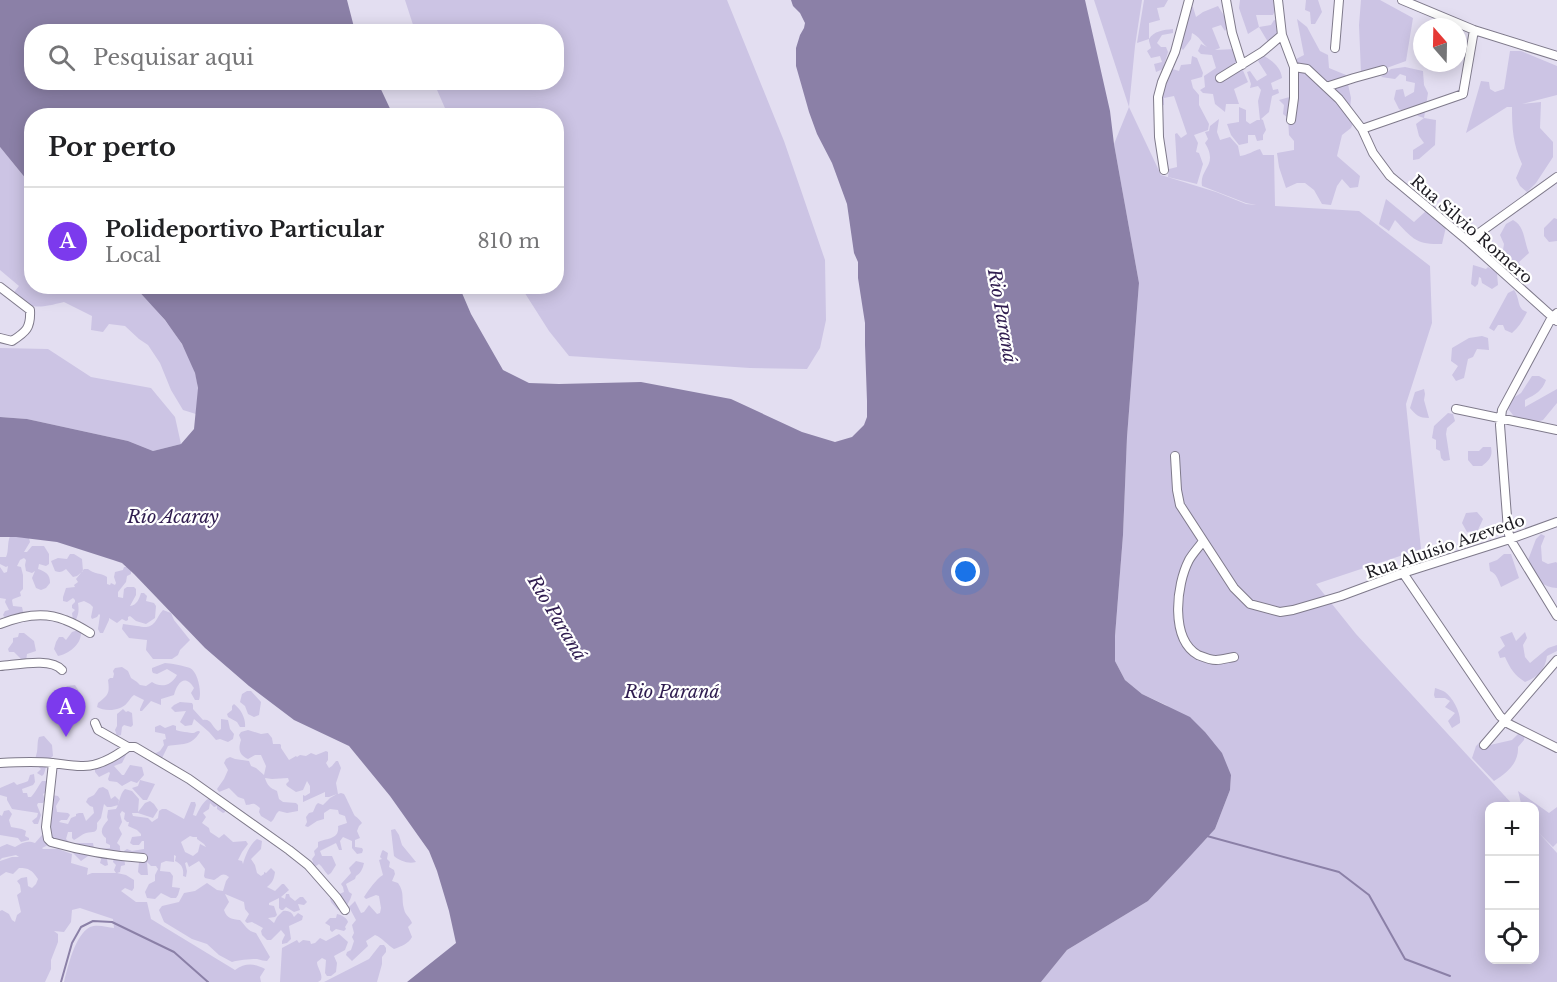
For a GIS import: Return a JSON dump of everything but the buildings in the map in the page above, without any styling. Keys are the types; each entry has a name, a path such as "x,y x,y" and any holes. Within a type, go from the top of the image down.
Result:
{"street":[{"path":"1164,170 1159,137 1158,97 1175,52 1189,0"},
{"path":"1226,0 1232,33 1242,65"},
{"path":"1278,0 1282,35 1294,67 1292,120"},
{"path":"1335,48 1339,0"},
{"path":"1402,0 1474,30 1557,57"},
{"path":"1362,129 1462,94 1474,30"},
{"path":"1220,78 1262,52 1282,35"},
{"name":"Rua Silvio Romero","path":"1294,67 1307,69 1339,99 1362,129 1373,153 1390,176 1555,317"},
{"path":"1326,87 1383,70"},
{"path":"1468,241 1557,177"},
{"path":"0,288 0,299"},
{"path":"0,288 30,310 31,322 21,335 12,341 0,338"},
{"path":"1555,317 1502,410 1500,419 1510,539 1557,616"},
{"path":"1456,409 1557,430"},
{"name":"Rua Aluísio Azevedo","path":"1175,456 1180,505 1234,588 1250,604 1280,612 1341,596 1557,522"},
{"path":"1203,541 1189,560 1181,585 1179,622 1183,640 1191,650 1202,657 1215,660 1234,657"},
{"path":"1404,573 1505,721 1557,748"},
{"path":"0,624 14,618 34,615 63,619 90,633"},
{"path":"1484,745 1557,660"},
{"path":"0,666 48,663 59,666 62,670"},
{"path":"95,723 98,730 128,747 135,747 189,779 290,850 308,865 345,910"},
{"path":"0,763 88,766 128,747"},
{"path":"52,763 46,828 48,839 51,842 102,855 143,858"}],"shaded area":[{"path":"405,0 727,0 784,141 825,260 826,320 820,348 807,369 750,368 569,356 549,331 525,294 564,294 564,108 445,108 437,90 564,90 564,24 413,24"},
{"path":"1094,0 1142,0 1129,107"},
{"path":"1144,0 1168,0 1164,7 1157,8 1160,20 1149,23 1149,39 1137,43"},
{"path":"1240,0 1275,0 1277,6 1273,15 1256,15 1259,27 1248,34 1239,8"},
{"path":"1306,0 1318,0 1322,12 1315,24 1311,24 1310,12 1305,10"},
{"path":"1361,0 1380,0 1413,18 1406,61 1381,70 1361,73 1359,25"},
{"path":"1189,5 1193,7 1196,17 1218,6 1229,25 1225,31 1221,25 1212,28 1220,48 1215,50 1235,49 1248,82 1234,89 1239,104 1226,104 1225,112 1215,104 1213,94 1203,93 1200,90 1205,87 1204,76 1216,68 1212,55 1201,54 1198,51 1201,44 1207,47 1192,33 1191,39 1183,50 1178,45"},
{"path":"1297,19 1307,27 1320,51 1328,55 1329,68 1346,75 1351,98 1350,110 1354,121 1351,128 1342,135 1337,156 1360,176 1358,187 1350,188 1342,179 1337,186 1331,205 1322,204 1314,190 1305,183 1297,183 1286,188 1279,167 1277,153 1294,150 1294,141 1289,135 1288,118 1283,114 1284,105 1279,100 1293,96 1294,60 1304,55"},
{"path":"1274,20 1278,21 1280,33 1265,46 1268,42 1259,27 1271,25"},
{"path":"1173,29 1173,33 1162,35 1157,43 1161,47 1166,47 1168,52 1163,69 1156,72 1154,64 1162,62 1160,56 1151,58 1147,51 1151,48 1149,39 1162,30"},
{"path":"1510,51 1521,51 1557,66 1557,95 1522,104 1541,102 1540,128 1553,142 1553,157 1536,183 1527,192 1516,178 1522,164 1514,136 1512,107 1507,107 1466,133 1481,81 1489,82 1490,89 1495,92 1504,89"},
{"path":"1192,56 1197,58 1203,73 1202,77 1191,80 1193,88 1199,95 1199,105 1209,124 1208,130 1194,135 1198,143 1196,152 1199,153 1203,164 1197,184 1168,177 1169,169 1177,167 1175,134 1177,133 1181,138 1187,134 1174,96 1164,98 1164,105 1156,107 1166,67 1179,71 1181,65 1191,64"},
{"path":"1264,56 1280,71 1282,78 1271,83 1273,90 1278,89 1279,93 1272,96 1269,112 1261,119 1266,130 1263,140 1257,141 1255,135 1248,135 1248,143 1239,145 1231,135 1227,124 1239,122 1239,107 1246,110 1246,121 1250,124 1260,120 1258,101 1261,90 1258,86 1250,88 1247,72 1250,71 1257,81 1267,75 1258,61"},
{"path":"1405,67 1413,69 1413,72 1423,72 1424,85 1428,93 1424,118 1418,116 1412,109 1403,111 1399,109 1394,99 1396,90 1403,89 1405,97 1414,92 1415,83 1406,81 1406,76 1400,74 1395,79 1381,77 1391,69"},
{"path":"1129,107 1161,175 1246,204 1256,205 1202,186 1203,175 1210,157 1205,143 1208,139 1205,132 1209,131 1210,126 1219,119 1217,132 1220,140 1230,137 1238,146 1240,156 1260,149 1263,155 1274,155 1275,206 1359,211 1430,266 1432,323 1406,404 1421,549 1316,584 1356,634 1510,802 1485,802 1485,964 1539,964 1539,833 1557,853 1557,982 1041,982 1067,950 1148,901 1215,829 1230,790 1231,775 1166,705 1142,694 1125,680 1115,661 1127,437 1139,283 1114,144"},
{"path":"1424,118 1436,120 1435,145 1419,159 1413,160 1413,150 1424,143 1419,136 1416,124"},
{"path":"0,147 24,176 24,294 142,294 175,334 191,362 198,390 196,414 183,410 171,390 160,363 148,345 125,326 109,324 103,332 91,330 92,316 64,302 48,306 25,304 11,296 19,286 0,270"},
{"path":"1386,199 1414,222 1426,211 1446,227 1442,244 1420,242 1395,220 1389,231 1379,224"},
{"path":"1554,218 1557,219 1557,241 1549,242 1544,236 1544,228"},
{"path":"1513,220 1522,230 1529,253 1519,262 1521,267 1519,272 1508,276 1492,258 1503,250 1504,244 1500,235 1506,224"},
{"path":"1473,265 1486,269 1488,267 1497,273 1498,285 1492,289 1482,283 1479,277 1475,287 1471,284"},
{"path":"1514,290 1520,306 1527,312 1512,333 1505,330 1503,325 1498,325 1494,331 1489,328 1508,293"},
{"path":"1482,336 1488,338 1489,350 1477,349 1473,357 1468,359 1464,378 1456,381 1452,375 1458,366 1451,361 1452,348 1469,338"},
{"path":"0,348 48,349 91,377 151,388 175,417 181,444 153,451 128,441 27,419 0,417"},
{"path":"1532,376 1539,376 1546,380 1538,392 1525,400 1525,407 1557,389 1557,403 1543,420 1530,424 1516,419 1506,406 1510,400 1521,393"},
{"path":"1424,389 1424,400 1429,418 1418,416 1410,408 1415,392"},
{"path":"1448,413 1453,414 1455,421 1447,428 1450,460 1444,461 1440,451 1436,449 1436,440 1432,438 1434,426"},
{"path":"1483,447 1491,447 1490,458 1482,466 1473,466 1468,460 1468,451 1479,451"},
{"path":"1477,512 1483,519 1478,530 1467,532 1462,523 1466,513"},
{"path":"1541,534 1545,536 1541,546 1542,561 1548,564 1557,563 1557,588 1552,588 1536,579 1525,568 1536,539"},
{"path":"10,536 29,538 30,542 24,552 32,546 44,546 49,554 49,564 46,566 39,564 38,569 47,574 50,583 41,590 36,588 32,578 35,571 32,573 26,571 26,560 24,558 20,560 17,566 21,567 23,589 20,592 21,596 12,600 13,606 22,607 24,616 6,619 3,615 9,610 6,599 0,598 0,567 4,573 7,572 8,566 0,564 0,557 6,557"},
{"path":"70,554 82,559 83,571 73,577 66,569 61,572 55,571 51,561 58,558 67,559"},
{"path":"1504,554 1511,554 1519,578 1501,587 1496,576 1490,571 1489,563"},
{"path":"124,567 131,571 131,574 127,576 126,582 118,592 118,597 123,598 124,589 127,587 134,587 136,595 130,606 136,603 141,593 144,593 147,596 146,601 156,606 155,618 146,624 130,616 128,620 122,619 117,623 109,618 103,633 100,633 98,629 100,615 92,619 93,607 84,601 78,603 78,614 75,621 73,620 72,613 75,610 72,605 75,600 73,598 67,602 63,601 63,597 66,588 75,587 74,585 78,582 76,579 84,569 107,577 107,584 115,585 115,572 123,570"},
{"path":"163,610 171,613 190,640 172,659 153,659 146,650 147,640 129,638 122,629 123,624 149,627"},
{"path":"78,630 81,633 76,645 70,651 58,656 54,649 59,637 66,640 72,632"},
{"path":"1512,632 1516,641 1525,632 1527,638 1523,645 1525,657 1530,663 1548,648 1557,645 1557,651 1547,656 1540,672 1525,682 1513,671 1505,657 1500,658 1498,652 1505,646 1500,637"},
{"path":"19,633 24,633 34,641 36,651 27,654 26,661 14,652 9,652 8,649 13,638 18,637"},
{"path":"165,663 185,666 193,670 199,682 199,700 195,700 191,693 194,688 185,680 179,684 174,695 161,699 161,705 151,701 142,711 140,709 144,700 134,695 124,706 117,709 104,710 97,707 107,694 108,680 113,678 115,668 122,667 128,671 131,678 140,685 146,686 152,682 162,685 172,682 177,675 167,669 157,674 153,673 152,668"},
{"path":"75,685 82,696 80,705 75,707 72,715 62,715 57,702 58,695 67,686"},
{"path":"1435,688 1444,691 1458,710 1460,723 1452,728 1448,721 1455,713 1445,707 1450,701 1445,698 1435,698"},
{"path":"251,691 261,702 259,715 254,717 248,714 245,706 240,702 242,694"},
{"path":"180,702 192,703 193,709 203,720 210,722 218,731 221,729 221,719 228,720 234,734 233,739 228,742 216,740 194,719 192,725 185,726 180,722 186,711 175,712 171,708"},
{"path":"234,704 242,714 245,727 240,727 237,722 228,717 227,714 232,710"},
{"path":"123,709 132,713 133,725 131,727 124,725 121,735 117,736 115,730 117,714"},
{"path":"160,725 165,728 173,725 176,726 176,730 184,732 200,732 190,742 168,746 161,760 152,755 160,751 164,745 163,740 166,739 165,734 155,732 155,727"},
{"path":"248,730 261,734 268,733 273,744 281,745 289,760 300,755 306,756 311,753 316,755 326,751 328,760 326,763 329,768 338,761 341,768 336,783 338,794 344,794 355,816 362,823 357,831 360,838 355,840 355,847 362,848 362,853 357,854 352,848 352,841 343,837 340,841 342,850 339,850 336,843 320,851 322,856 332,856 336,865 331,873 328,875 319,864 310,872 307,871 308,865 313,862 318,842 331,838 337,834 338,826 347,823 345,816 339,814 338,810 330,809 324,813 324,819 308,827 305,826 306,817 313,812 318,803 323,805 337,794 325,797 325,792 303,802 303,795 310,793 307,781 303,790 296,792 287,786 288,778 265,778 269,786 277,791 279,799 298,805 298,811 287,813 279,811 271,822 261,816 260,808 253,804 246,805 244,799 238,797 229,788 219,792 217,789 228,770 224,763 230,757 249,761 251,766 264,775 266,766 261,755 248,759 240,751 239,735"},
{"path":"1520,732 1525,734 1524,740 1518,747 1514,763 1508,771 1494,781 1472,758 1476,746 1483,739 1490,745 1512,740"},
{"path":"44,736 52,745 53,756 48,760 42,776 37,773 41,769 35,759 39,737"},
{"path":"125,749 127,753 122,763 114,766 122,775 130,765 142,767 144,775 137,783 131,781 122,786 117,782 109,781 109,772 99,777 95,768"},
{"path":"34,774 33,785 22,789 23,793 31,797 42,781 46,781 46,792 43,794 45,800 37,805 41,815 38,824 32,821 38,813 12,809 7,797 0,795 0,788 14,782 17,785 28,781 30,775"},
{"path":"140,780 155,784 147,800 143,800 132,788 138,786"},
{"path":"103,787 108,790 111,799 115,796 119,800 118,805 125,789 132,791 139,799 138,812 145,803 150,801 158,810 153,818 132,813 133,816 148,818 152,822 158,818 159,811 162,809 184,819 191,802 195,802 193,815 196,816 200,808 211,797 226,808 225,812 223,813 217,809 217,806 214,807 210,803 209,809 203,813 206,817 202,823 219,838 224,834 233,842 246,841 248,844 238,860 243,864 252,844 257,839 262,841 261,849 251,859 257,873 261,876 271,868 275,872 271,884 267,887 275,891 284,884 289,890 281,897 285,899 286,894 289,894 295,901 303,897 307,902 304,905 298,904 300,910 294,912 286,907 281,910 279,898 269,903 274,906 277,915 268,918 274,923 283,911 290,912 294,917 298,913 303,916 302,920 289,926 291,939 282,944 285,935 281,930 271,940 267,940 262,935 263,928 245,921 249,914 244,902 225,894 229,902 224,910 228,917 240,920 249,930 256,933 270,957 267,961 254,959 232,962 219,955 207,944 192,939 164,922 159,910 162,906 179,902 184,893 195,891 207,883 223,891 229,877 223,875 214,880 205,878 205,869 199,861 189,867 187,862 185,863 187,871 186,877 183,876 182,867 175,861 176,856 174,855 174,862 161,863 160,871 170,872 173,876 172,887 180,888 178,895 176,898 171,898 161,893 155,899 147,898 145,892 149,884 155,881 158,869 147,862 148,875 141,875 138,872 137,859 124,855 127,849 132,851 144,849 144,841 139,845 130,843 132,837 141,836 141,834 128,826 129,822 124,819 125,813 122,811 120,814 122,822 119,828 122,834 117,843 125,865 121,866 120,872 117,873 134,880 132,891 125,888 121,891 136,902 147,902 151,919 235,970 250,965 265,969 260,977 261,982 64,982 73,951 85,931 96,926 114,928 113,919 80,908 72,910 71,922 64,932 54,931 58,934 58,942 45,982 0,982 0,911 9,914 15,922 17,915 21,912 17,895 21,892 17,881 27,877 28,886 32,888 38,879 30,870 22,868 13,874 6,872 0,876 0,861 19,857 16,855 0,860 0,847 7,844 15,847 27,842 35,843 44,835 47,815 52,813 49,811 52,795 60,799 56,806 57,812 70,815 67,820 59,822 68,824 71,818 79,813 83,813 86,821 94,813 93,807 86,802 99,788","holes":["104,804 107,807 118,805 116,809 108,810 108,820 102,829 102,834 110,848 98,851 102,856 100,863 105,866 108,865 107,859 114,856 116,873 87,875 88,868 71,863 72,854 58,849 42,848 51,842 52,847 72,848 72,852 81,861 88,856 93,856 95,854 93,843 70,843 66,839 68,832 72,832 74,840 95,831","190,836 197,837 206,847 200,844 198,852 193,856 185,852 181,842"]},
{"path":"1518,791 1534,802 1521,802"},
{"path":"1539,806 1549,813 1557,807 1557,843 1553,847 1539,833"},
{"path":"9,810 12,814 9,820 11,827 26,831 25,836 29,840 21,842 18,838 0,835 0,815 2,816 4,811"},
{"path":"395,829 402,845 416,862 404,862 394,856 391,830"},
{"path":"383,850 388,853 389,867 394,870 395,874 392,881 398,883 405,911 412,923 408,927 412,937 407,943 394,949 375,935 366,941 368,946 352,961 346,955 351,950 354,941 352,925 356,920 349,907 355,901 361,913 369,905 377,914 380,913 379,896 366,899 364,897 383,875 379,860 382,859 380,857"},
{"path":"356,861 364,863 363,867 355,879 346,884 352,894 346,906 338,910 330,898 344,892 341,884 351,873 349,868"},
{"path":"337,914 347,919 348,922 344,931 336,929 332,932 330,926 325,923 330,918 336,918"},
{"path":"339,934 348,942 345,950 334,956 337,963 336,972 327,976 325,973 326,960 322,958 317,962 321,973 321,980 318,982 280,982 282,948 297,940 299,943 303,940 310,941 311,944 320,938 326,941"},
{"path":"380,945 384,945 386,952 382,957 377,982 324,982 369,959"}],"water":[{"path":"0,0 347,0 353,24 24,24 24,90 381,90 390,108 24,108 24,176 0,147"},
{"name":"Rio Paraná","path":"791,0 1085,0 1110,111 1139,283 1127,437 1115,661 1125,680 1142,694 1190,717 1222,753 1231,775 1230,790 1215,829 1148,901 1067,950 1041,982 407,982 456,943 449,911 429,851 390,796 349,746 294,720 249,686 205,648 122,563 57,542 0,537 0,417 27,419 128,441 153,451 181,444 194,429 198,388 195,373 182,344 165,320 141,294 462,294 471,314 503,370 529,383 641,382 731,399 802,432 835,442 852,437 864,425 867,417 865,323 858,278 858,262 854,253 847,204 832,163 817,134 796,66 796,48 805,23"}],"waterway":[{"path":"1207,836 1339,872 1369,895 1405,959 1450,976"},
{"path":"61,982 72,943 81,927 93,921 112,922 174,952 208,982"}],"place":[{"name":"Polideportivo Particular","path":"66,737"}],"water label":[{"name":"Río Acaray","path":"173,517"},
{"name":"Río Paraná","path":"557,618"}]}
